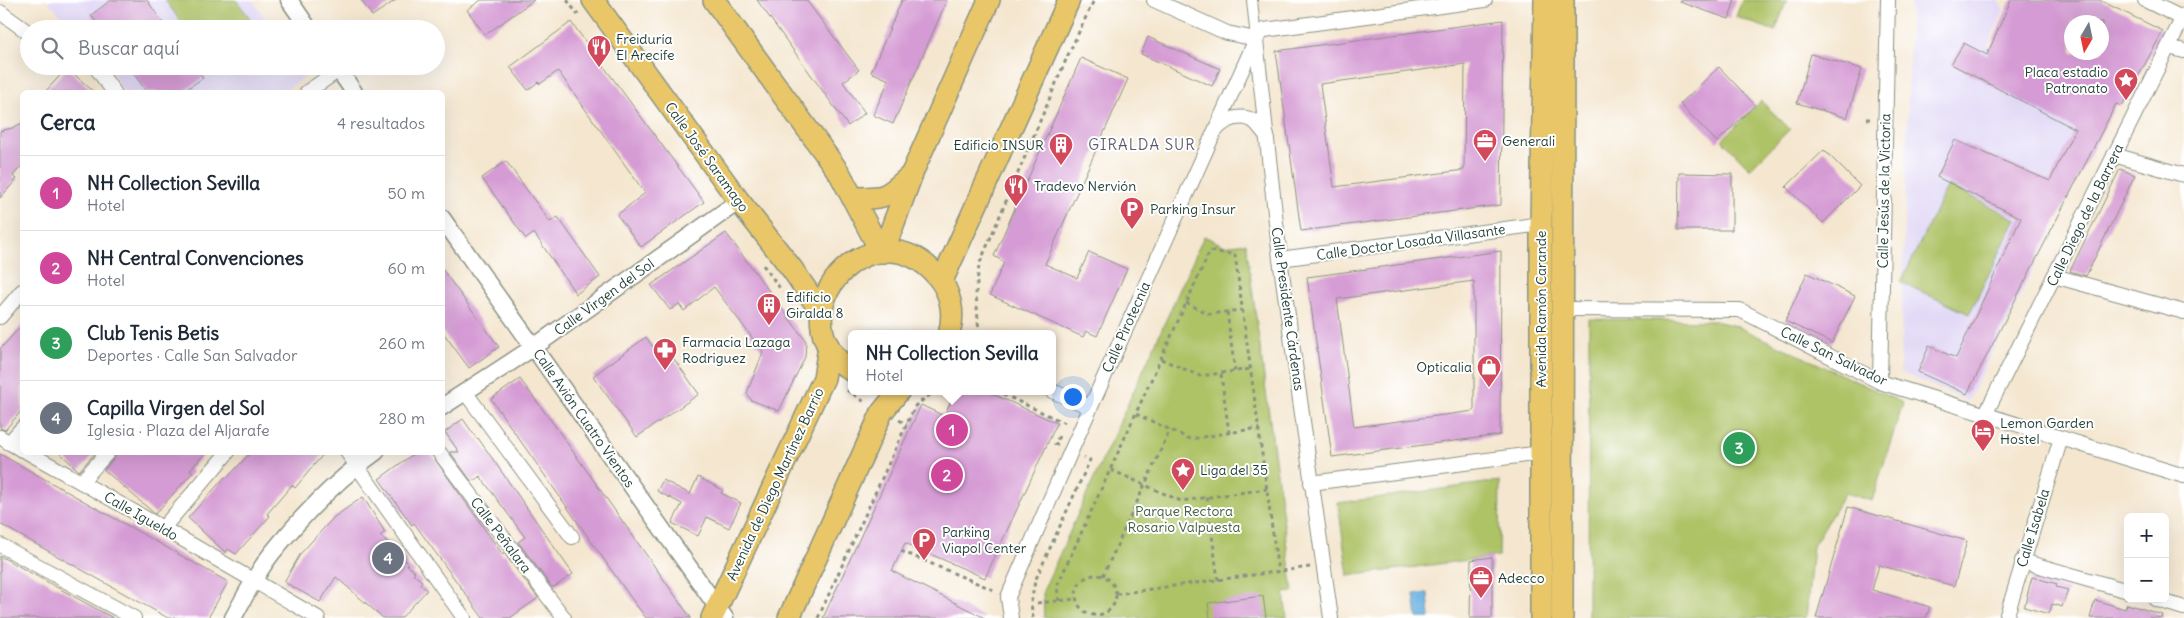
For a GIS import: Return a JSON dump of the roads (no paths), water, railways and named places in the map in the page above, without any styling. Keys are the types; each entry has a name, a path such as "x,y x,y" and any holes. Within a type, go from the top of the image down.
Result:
{"main road":[{"name":"Calle José Saramago","path":"593,0 822,313"},
{"path":"714,0 840,174 882,252"},
{"path":"882,252 912,174 989,0"},
{"path":"942,281 1069,0"},
{"name":"Avenida Ramón Carande","path":"1541,618 1541,224 1545,0"},
{"name":"Avenida Ramón Carande","path":"1562,618 1563,0"},
{"path":"853,198 880,198 893,192 912,174"},
{"path":"848,368 836,358 829,347 823,330 822,313 828,287 840,271 856,259 882,252 898,252 915,258 930,268 942,281 949,296 952,311 950,330"},
{"name":"Avenida de Diego Martínez Barrio","path":"718,614 824,378 829,347"},
{"path":"789,618 882,412 896,395"}],"street":[{"path":"289,0 303,20"},
{"path":"1154,0 1227,33 1256,39 1264,30 1485,0"},
{"name":"Calle Presidente Cárdenas","path":"1252,0 1280,259 1330,618"},
{"name":"Calle Jesús de la Victoria","path":"1880,382 1888,0"},
{"path":"2145,0 2183,16"},
{"path":"0,12 20,26"},
{"name":"Calle Diego de la Barrera","path":"1985,415 2183,16"},
{"name":"Calle Pirotecnia","path":"1011,618 1008,596 1090,408 1256,39"},
{"path":"2169,47 2184,51"},
{"path":"102,75 113,90"},
{"path":"310,90 328,75"},
{"path":"342,75 353,90"},
{"path":"1214,132 1222,123 1243,117 1255,122 1267,136"},
{"path":"2114,155 2184,175"},
{"name":"Calle Virgen del Sol","path":"445,406 534,347 739,201"},
{"name":"Calle Avión Cuatro Vientos","path":"445,222 534,347 718,614"},
{"name":"Calle Doctor Losada Villasante","path":"1280,259 1541,224"},
{"path":"2054,276 2184,312"},
{"path":"0,317 20,293"},
{"name":"Calle San Salvador","path":"1564,309 1740,310 1880,382 2184,476"},
{"path":"465,392 572,536"},
{"path":"1056,393 1090,408"},
{"path":"20,429 4,440 20,449"},
{"name":"Calle Isabela","path":"2006,618 2061,438"},
{"path":"1311,483 1541,453"},
{"name":"Calle Igueldo","path":"32,455 318,618"},
{"path":"81,482 105,455"},
{"path":"163,528 225,455"},
{"path":"233,618 253,582 272,554 331,488 352,459 366,455"},
{"name":"Calle Peñalara","path":"441,455 564,618"},
{"path":"352,459 464,618"},
{"path":"0,545 134,618"},
{"path":"2022,561 2124,590"},
{"path":"2167,603 2181,608"}],"water":[{"path":"1428,593 1430,618 1417,618 1414,594"}],"place":[{"name":"Freiduría El Arecife","path":"599,68"},
{"name":"Placa estadio Patronato","path":"2126,101"},
{"name":"Generali","path":"1485,162"},
{"name":"Edificio INSUR","path":"1061,166"},
{"name":"Tradevo Nervión","path":"1016,207"},
{"name":"Parking Insur","path":"1132,230"},
{"name":"Edificio Giralda 8","path":"769,326"},
{"name":"Farmacia Lazaga Rodriguez","path":"665,371"},
{"name":"Opticalia","path":"1489,388"},
{"name":"NH Collection Sevilla","path":"952,430"},
{"name":"Club Tenis Betis","path":"1739,448"},
{"name":"Lemon Garden Hostel","path":"1983,452"},
{"name":"NH Central Convenciones","path":"947,475"},
{"name":"Liga del 35","path":"1183,491"},
{"name":"Capilla Virgen del Sol","path":"388,558"},
{"name":"Parking Viapol Center","path":"924,561"},
{"name":"Adecco","path":"1481,599"}],"district":[{"name":"GIRALDA SUR","path":"1142,144"}],"park label":[{"name":"Parque Rectora Rosario Valpuesta","path":"1184,520"}]}
